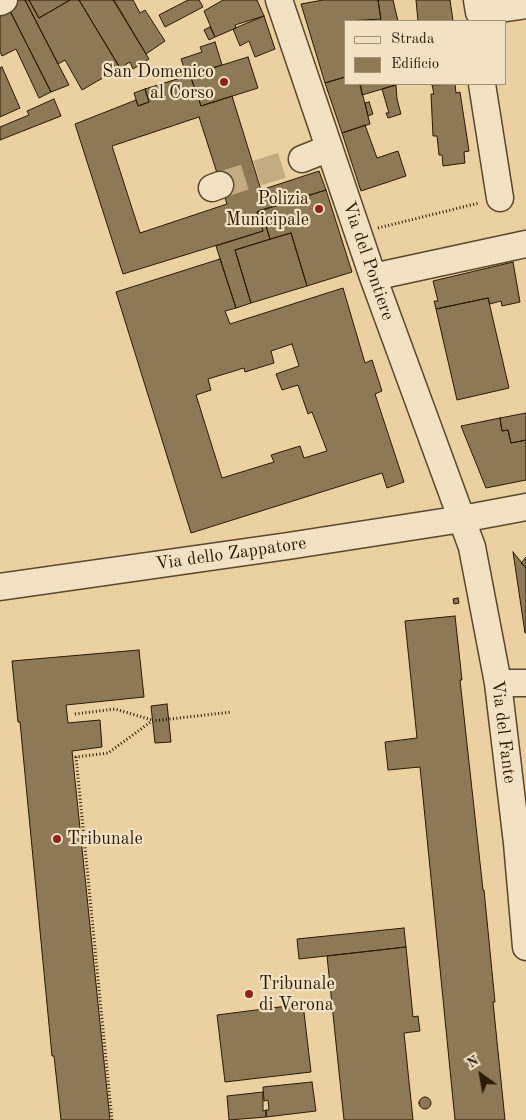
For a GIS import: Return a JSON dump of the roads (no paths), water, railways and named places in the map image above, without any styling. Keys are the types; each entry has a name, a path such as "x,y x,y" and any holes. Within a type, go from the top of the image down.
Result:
{"street":[{"path":"0,2 4,0"},
{"name":"Via del Pontiere","path":"287,2 328,149 462,520"},
{"path":"477,11 514,4"},
{"path":"482,85 500,198"},
{"path":"302,158 328,149"},
{"path":"373,277 526,244"},
{"name":"Via dello Zappatore","path":"0,587 462,520 526,507"},
{"name":"Via del Fante","path":"462,520 474,557 498,683 521,842 526,947"},
{"path":"498,683 526,683"}],"tunnel":[{"path":"220,185 302,159"}],"place":[{"name":"San Domenico al Corso","path":"224,82"},
{"name":"Polizia Municipale","path":"319,209"},
{"name":"Tribunale","path":"57,839"},
{"name":"Tribunale di Verona","path":"249,994"}]}
